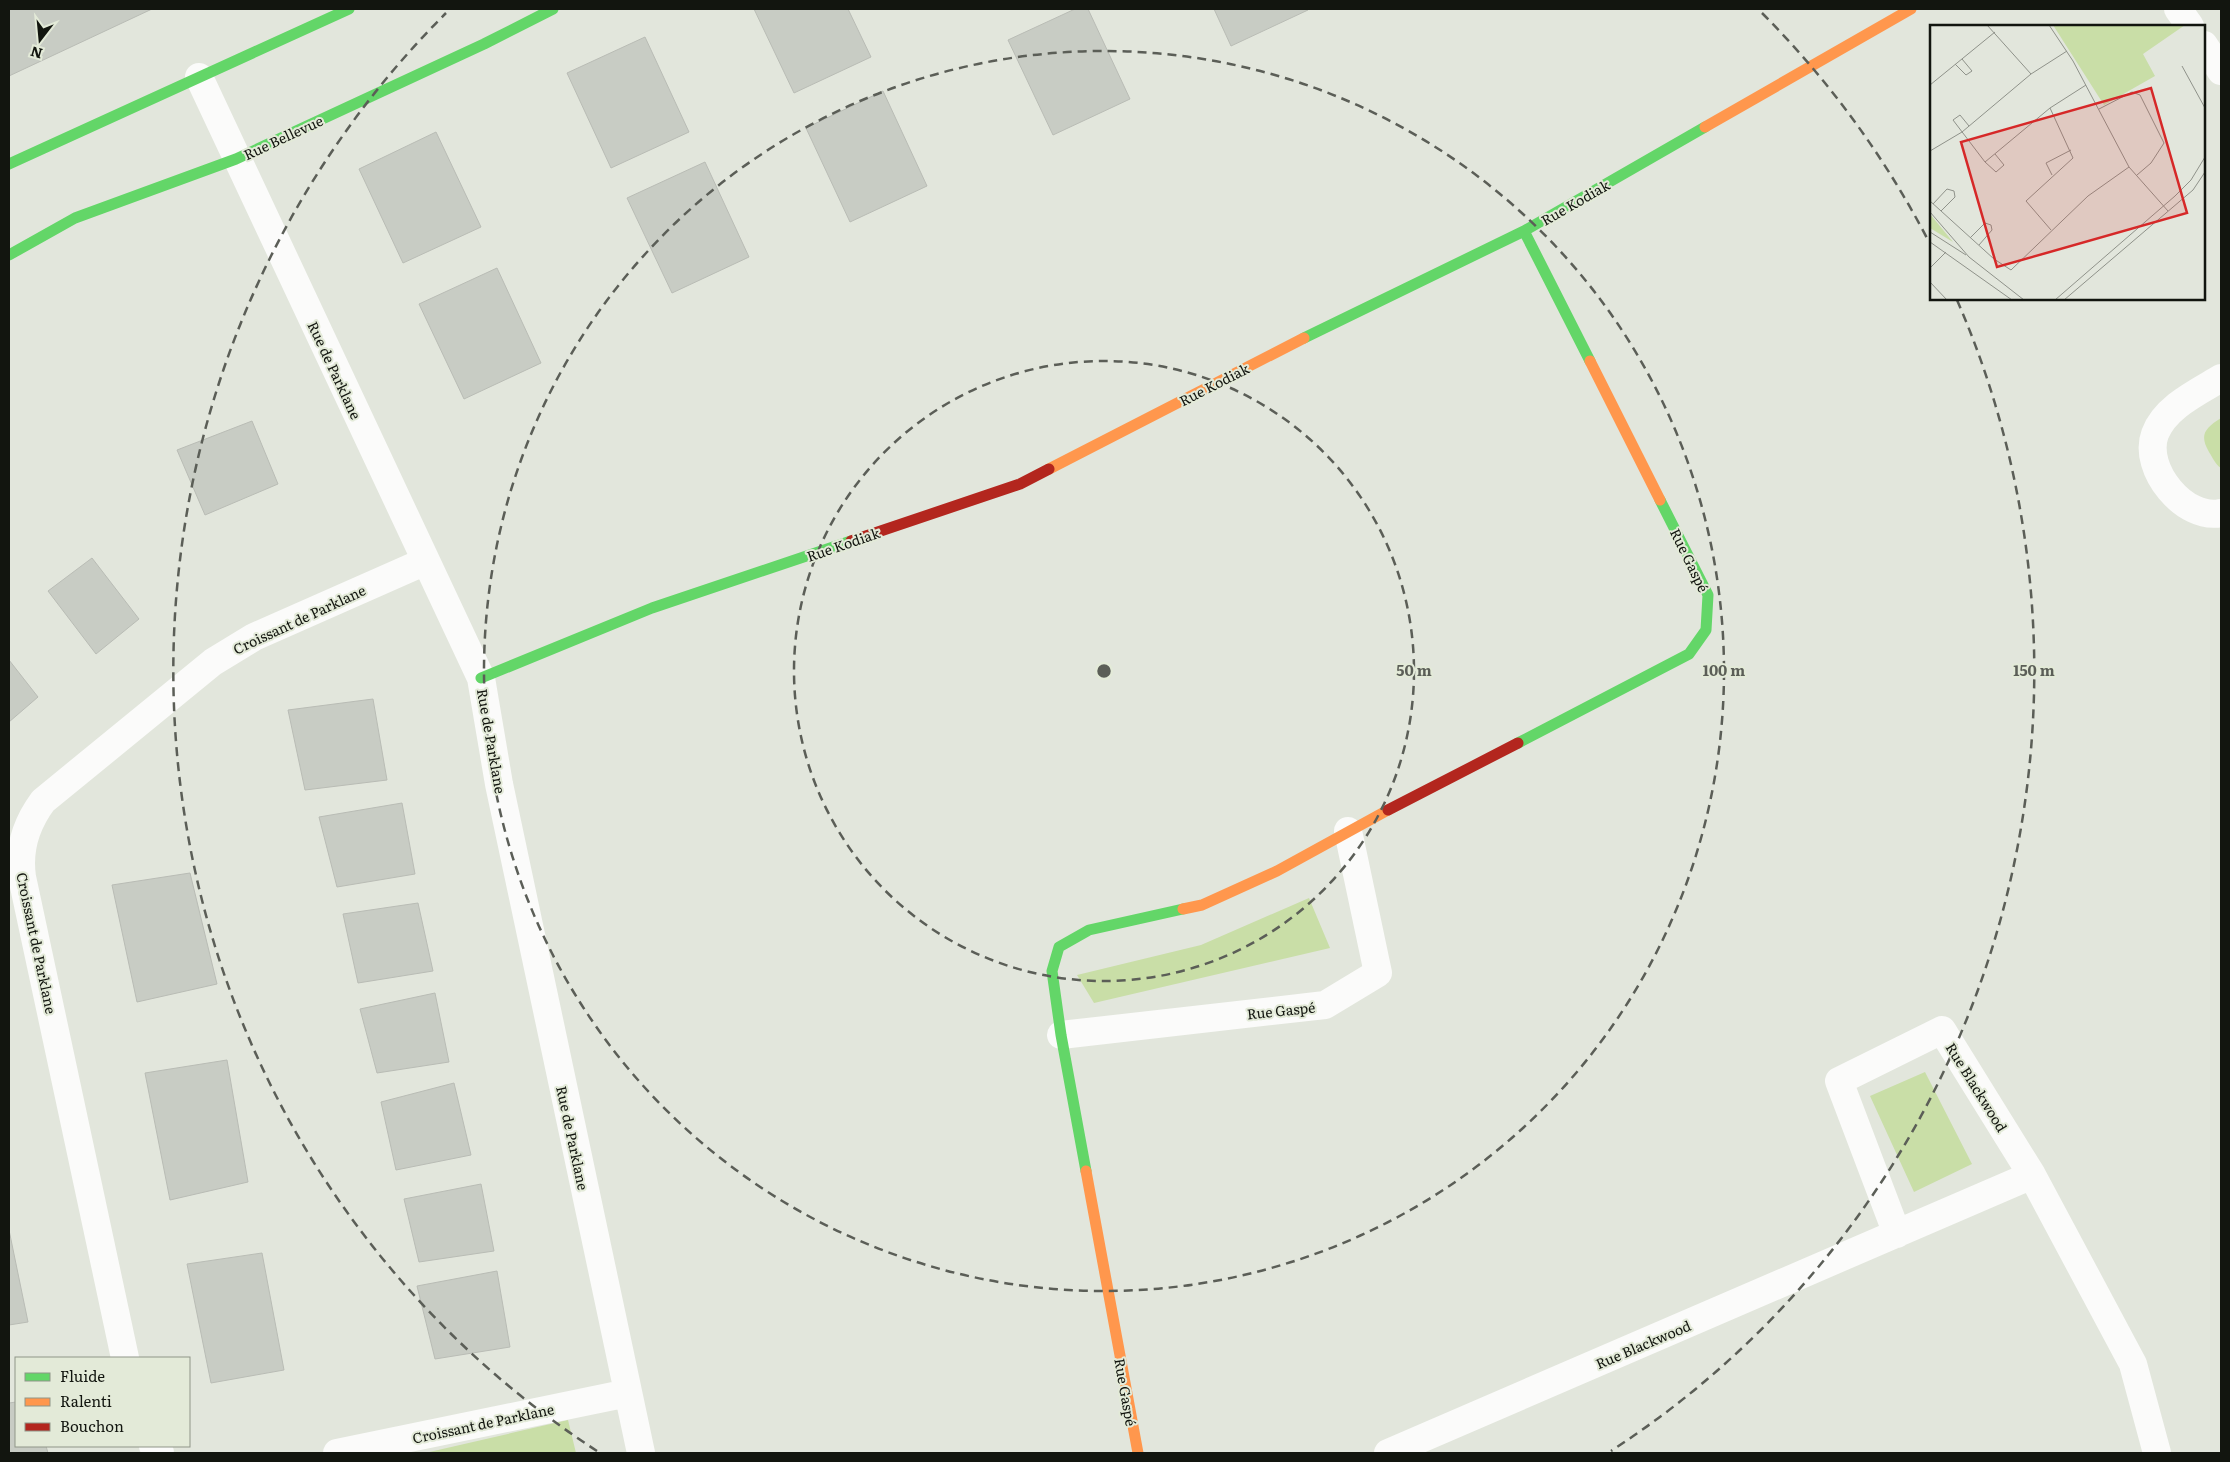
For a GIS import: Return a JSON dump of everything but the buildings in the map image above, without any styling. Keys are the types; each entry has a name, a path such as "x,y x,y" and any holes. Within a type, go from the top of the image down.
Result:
{"street":[{"path":"9,164 349,9"},
{"name":"Rue Bellevue","path":"9,255 75,218 236,159 484,44 553,9"},
{"name":"Rue Kodiak","path":"480,678 652,608 1020,484 1340,319 1524,231 1911,9"},
{"path":"2178,9 2189,25"},
{"path":"2205,47 2221,71"},
{"name":"Rue de Parklane","path":"199,77 480,678 499,784 641,1453"},
{"name":"Rue Gaspé","path":"1138,1453 1061,1035 1052,971 1059,947 1089,930 1202,905 1277,871 1348,831 1690,654 1706,630 1708,595 1524,231"},
{"path":"2221,378 2187,399 2166,416 2155,434 2154,444 2156,465 2178,500 2195,511 2221,513"},
{"name":"Croissant de Parklane","path":"125,1357 22,877 21,853 26,829 42,801 226,653 254,637 426,561"},
{"name":"Rue Gaspé","path":"1061,1035 1325,1006 1378,973 1348,831"},
{"name":"Rue Blackwood","path":"1897,1234 1839,1081 1942,1030 2032,1175 2133,1364 2157,1453"},
{"name":"Rue Blackwood","path":"1388,1453 2032,1175"},
{"name":"Croissant de Parklane","path":"337,1453 628,1393"}],"green space":[{"path":"2221,418 2221,468 2209,452 2204,436 2211,425"},
{"path":"1309,898 1330,948 1094,1003 1077,975 1201,945"},
{"path":"1925,1072 1972,1164 1914,1192 1870,1096"},
{"path":"568,1420 576,1453 425,1453"}],"traffic: fast":[{"path":"9,164 349,9"},
{"path":"9,255 75,218 236,159 484,44 553,9"},
{"path":"1304,338 1524,231 1705,127"},
{"path":"1524,231 1590,361"},
{"path":"1518,743 1689,654 1706,630 1708,595 1660,500"},
{"path":"481,678 652,608 851,541"},
{"path":"1086,1171 1061,1035 1052,971 1059,947 1089,930 1183,909"}],"traffic: slow":[{"path":"1705,127 1911,9"},
{"path":"1049,469 1304,338"},
{"path":"1590,361 1660,500"},
{"path":"1183,909 1202,905 1277,871 1388,810"},
{"path":"1086,1171 1138,1453"}],"traffic: jam":[{"path":"851,541 1020,484 1049,469"},
{"path":"1388,810 1518,743"}]}
